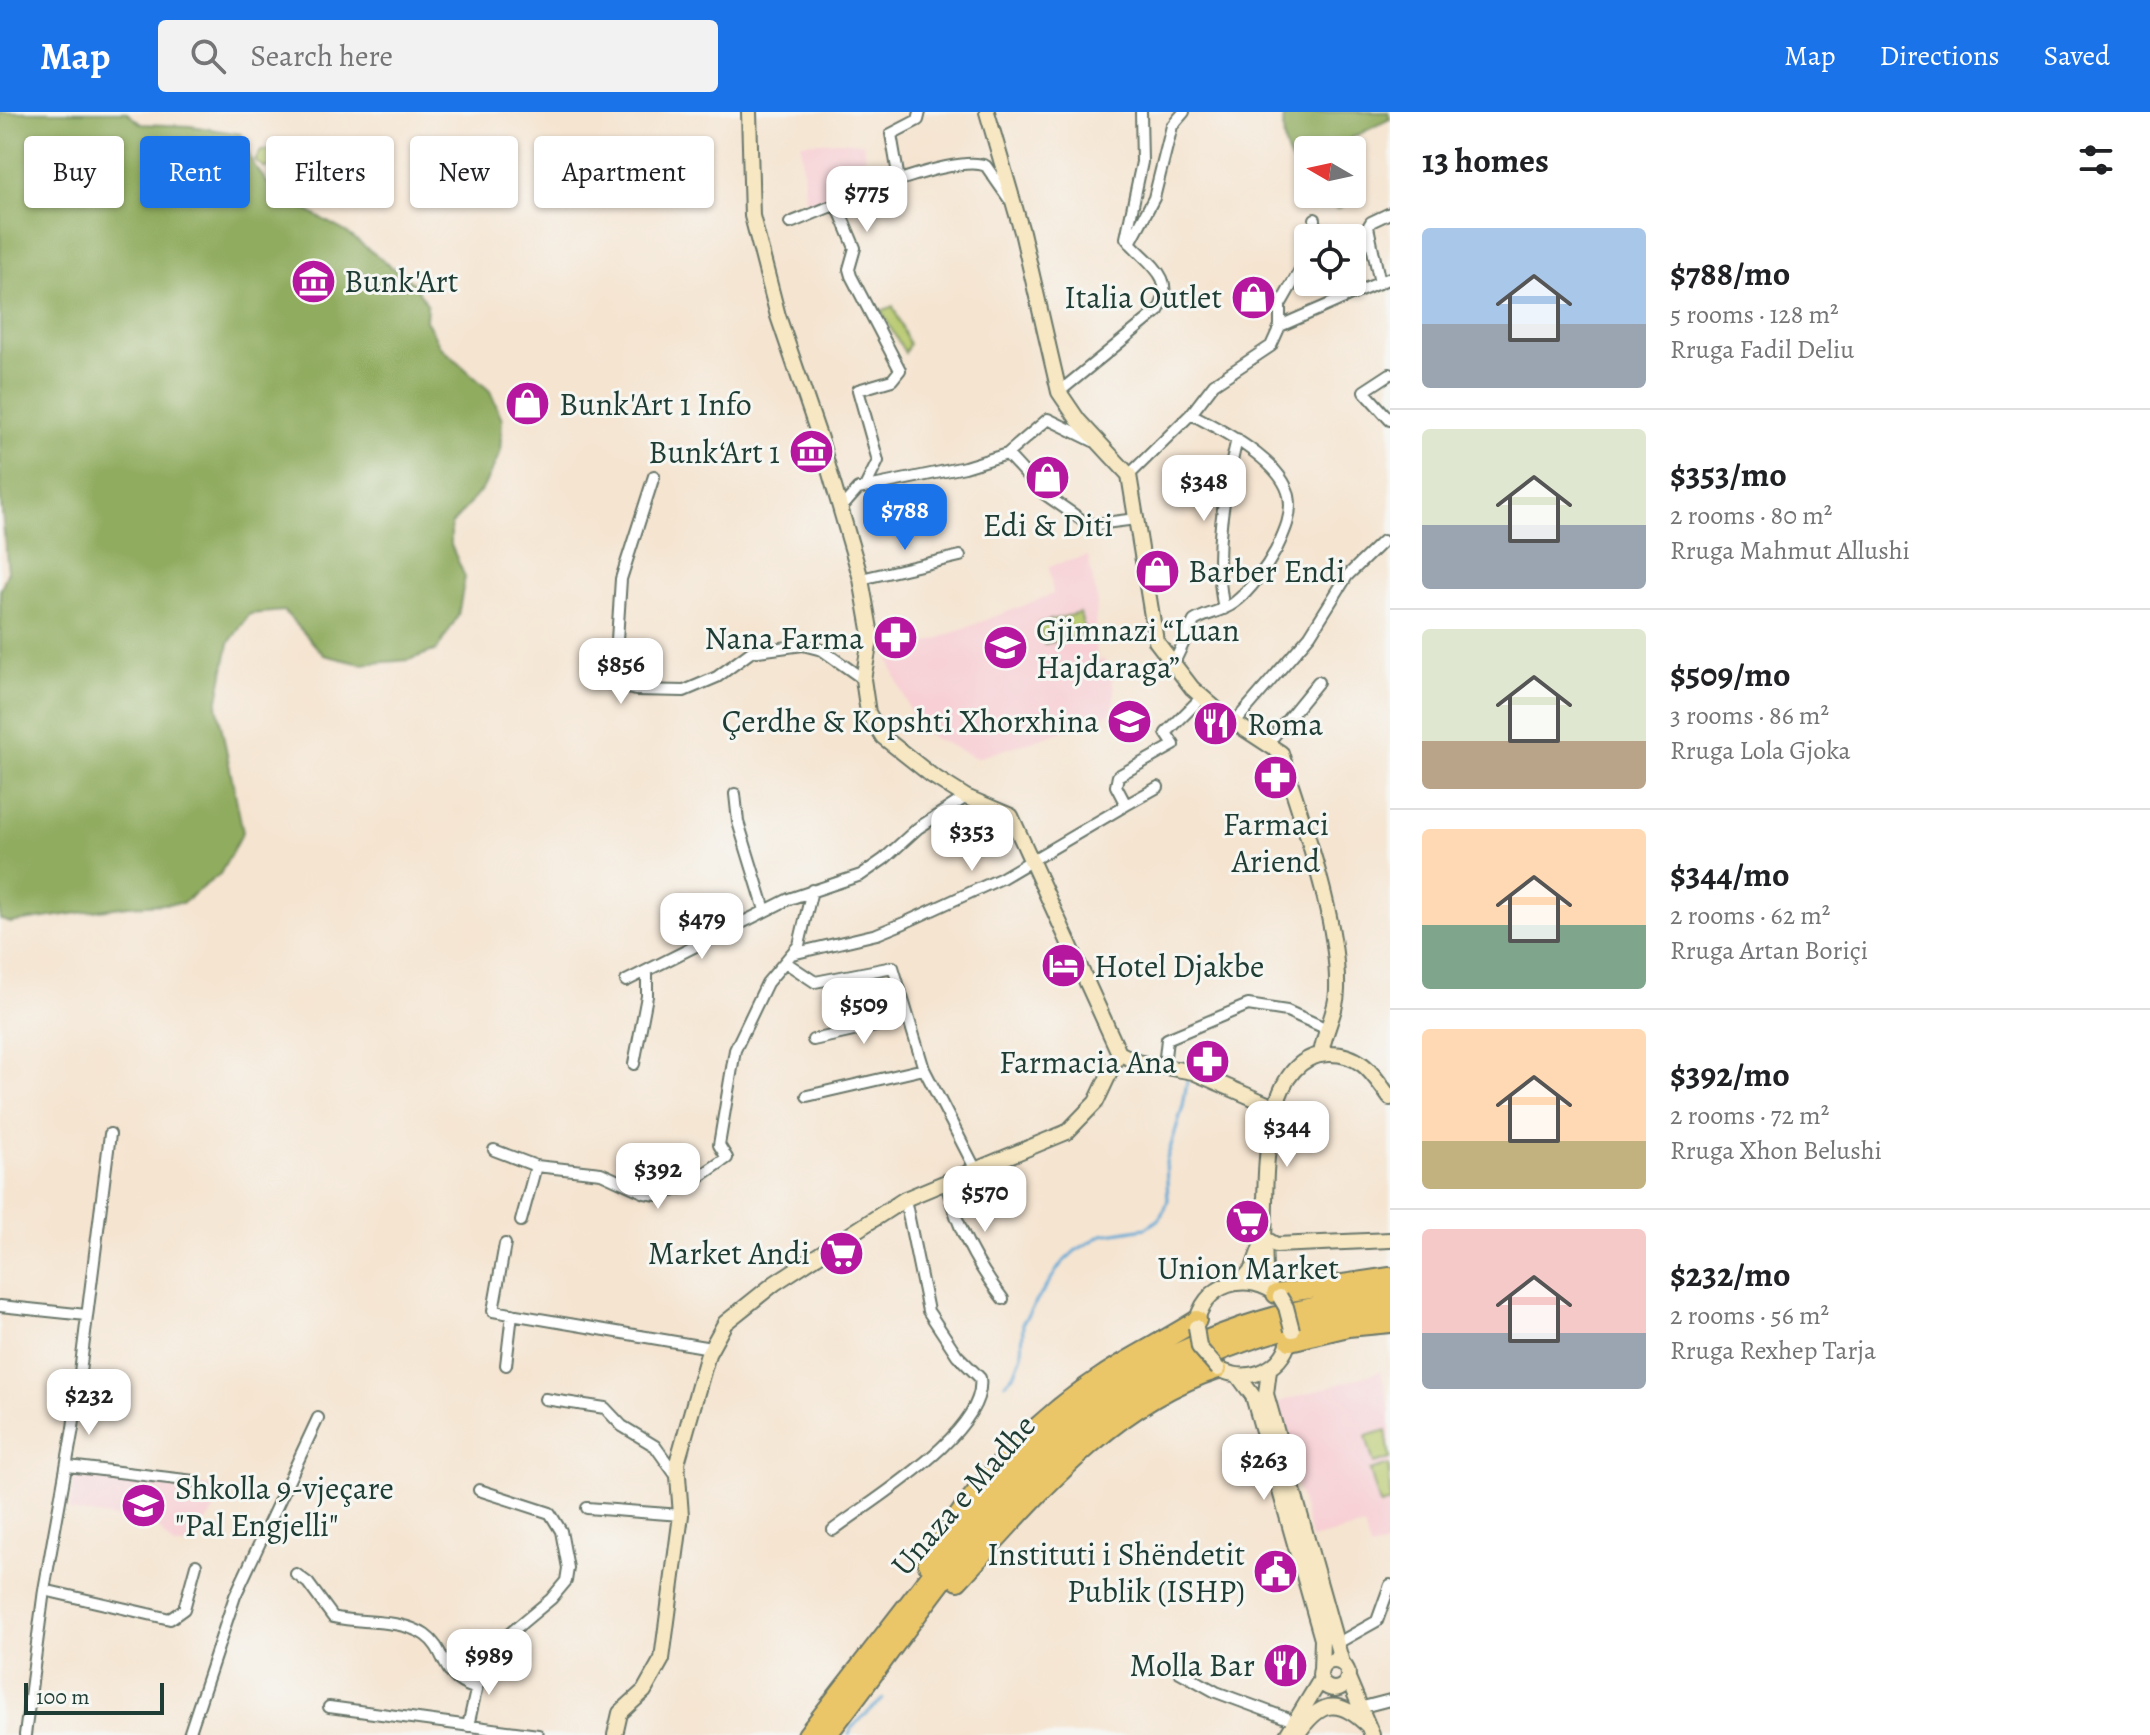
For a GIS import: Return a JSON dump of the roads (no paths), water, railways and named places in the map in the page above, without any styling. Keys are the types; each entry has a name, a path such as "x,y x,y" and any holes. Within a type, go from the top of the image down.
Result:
{"highway":[{"path":"1276,1294 1390,1277"},
{"name":"Unaza e Madhe","path":"827,1735 886,1647 1010,1477 1065,1424 1112,1389 1181,1350 1250,1322 1310,1306 1390,1294"},
{"name":"Unaza e Madhe","path":"807,1735 1052,1456 1115,1406 1157,1379 1258,1335 1302,1323 1390,1308"},
{"path":"1290,1341 1348,1327 1390,1323"},
{"path":"886,1647 951,1523 1003,1459 1051,1414 1104,1375 1196,1324"},
{"path":"886,1647 1094,1441 1178,1385 1218,1369"}],"street":[{"path":"749,112 752,216 778,316 842,507 861,579 871,635 863,679 868,713 876,730 923,769 966,797 1011,816 1119,1053 1137,1062 1187,1070 1274,1107"},
{"path":"899,180 891,134 918,120 920,112"},
{"path":"987,112 1015,207 1059,392 1129,475 1156,641 1172,667 1202,697 1281,753 1333,939 1337,995 1325,1028 1321,1055"},
{"path":"1059,392 1148,320 1163,302 1163,277 1130,243 1125,228 1140,181 1141,112"},
{"path":"1130,243 1154,198 1172,126 1184,112"},
{"path":"790,223 899,180 982,164 1015,207"},
{"path":"837,205 855,248 851,276 900,370 892,380 858,390 878,461 865,487"},
{"path":"1280,326 1385,281 1368,227 1371,222 1390,213"},
{"path":"1315,219 1315,224"},
{"path":"1129,475 1191,414 1214,384 1266,351 1280,326 1278,312 1294,282"},
{"path":"1390,374 1364,391 1390,420"},
{"path":"1172,667 1194,621 1235,602 1270,561 1285,531 1290,510 1287,490 1280,480 1237,439 1191,414"},
{"path":"842,507 854,492 865,487 965,467 1007,454 1052,418 1102,446"},
{"path":"1224,609 1218,546 1224,498 1237,439"},
{"path":"1007,454 1043,493 1089,525 1136,519"},
{"path":"654,476 621,579 614,685 636,690 684,691 717,677 751,652 803,645 822,650 863,679"},
{"path":"1235,722 1310,635 1347,576 1383,541"},
{"path":"861,579 960,556"},
{"path":"1269,742 1318,682"},
{"path":"1126,805 1116,786 1118,776 1174,745 1166,733 1202,697"},
{"path":"788,958 877,934 1032,861 1158,787"},
{"path":"735,794 738,822 765,910"},
{"path":"626,981 647,973 765,910 873,868 918,828 966,797"},
{"path":"494,1150 536,1166 601,1173 645,1193 657,1195 683,1188 727,1158 719,1145 735,1050 767,983 805,931 812,890"},
{"path":"788,958 815,982 893,967 924,1069 976,1170"},
{"path":"634,1064 647,996 647,973"},
{"path":"1164,1066 1167,1039 1241,1006 1287,1011 1325,1028"},
{"path":"813,1040 907,1019"},
{"path":"615,1735 620,1713 644,1691 662,1659 681,1515 676,1476 711,1348 725,1323 753,1298 905,1199 1047,1142 1079,1123 1096,1102 1119,1053"},
{"path":"1239,1377 1269,1370 1282,1358 1290,1341 1290,1318 1265,1269 1274,1107 1289,1077 1307,1061 1321,1055 1359,1061 1370,1069 1390,1098"},
{"path":"807,1096 924,1069"},
{"path":"25,1735 44,1590 68,1466 110,1134"},
{"path":"521,1221 536,1166"},
{"path":"946,1181 954,1217 973,1248 980,1269 1003,1299"},
{"path":"833,1530 939,1453 980,1393 980,1378 933,1321 924,1300 905,1199"},
{"path":"1265,1233 1276,1245 1390,1240"},
{"path":"1241,1282 1253,1268 1265,1233"},
{"path":"505,1244 493,1311 711,1348"},
{"path":"1276,1294 1259,1284 1241,1282 1226,1285 1210,1295 1196,1324 1199,1347 1218,1369 1239,1377 1253,1396 1315,1612 1327,1682 1359,1708"},
{"path":"0,1306 86,1315"},
{"path":"506,1365 512,1314"},
{"path":"1269,1370 1266,1394 1336,1644 1370,1730"},
{"path":"545,1399 605,1408 622,1426 655,1446 676,1476"},
{"path":"189,1735 239,1586 318,1418"},
{"path":"68,1466 194,1481"},
{"path":"460,1729 484,1655 551,1599 566,1581 568,1568 561,1531 550,1513 479,1490"},
{"path":"587,1508 681,1515"},
{"path":"44,1590 170,1619 178,1617 184,1609 196,1565"},
{"path":"296,1574 308,1583 333,1617 409,1628 429,1638 452,1678 474,1688"},
{"path":"1336,1644 1377,1621 1390,1585"},
{"path":"1297,1735 1327,1682 1331,1661 1342,1663"},
{"path":"1178,1671 1216,1692 1286,1718"},
{"path":"1287,1735 1327,1682 1348,1678"},
{"path":"1359,1708 1390,1700"},
{"path":"1311,1715 1325,1707 1336,1706 1350,1711 1370,1730"},
{"path":"329,1707 460,1729 538,1735"}],"waterway":[{"path":"1005,1384 1015,1373 1022,1355 1023,1322 1061,1264 1075,1251 1102,1235 1146,1228 1158,1220 1165,1209 1168,1200 1166,1162 1183,1106 1188,1075"},
{"path":"849,1735 852,1727 883,1699"}],"place":[{"name":"Bunk'Art","path":"313,281"},
{"name":"Italia Outlet","path":"1253,297"},
{"name":"Bunk'Art 1 Info","path":"528,404"},
{"name":"Bunk‘Art 1","path":"811,452"},
{"name":"Edi & Diti","path":"1048,478"},
{"name":"Barber Endi","path":"1157,571"},
{"name":"Nana Farma","path":"895,638"},
{"name":"Gjimnazi “Luan Hajdaraga”","path":"1005,648"},
{"name":"Çerdhe & Kopshti Xhorxhina","path":"1130,721"},
{"name":"Roma","path":"1216,724"},
{"name":"Farmaci Ariend","path":"1276,777"},
{"name":"Hotel Djakbe","path":"1063,966"},
{"name":"Farmacia Ana","path":"1208,1062"},
{"name":"Union Market","path":"1248,1221"},
{"name":"Market Andi","path":"841,1253"},
{"name":"Shkolla 9-vjeçare \"Pal Engjelli\"","path":"144,1506"},
{"name":"Instituti i Shëndetit Publik (ISHP)","path":"1276,1572"},
{"name":"Molla Bar","path":"1286,1665"}]}
